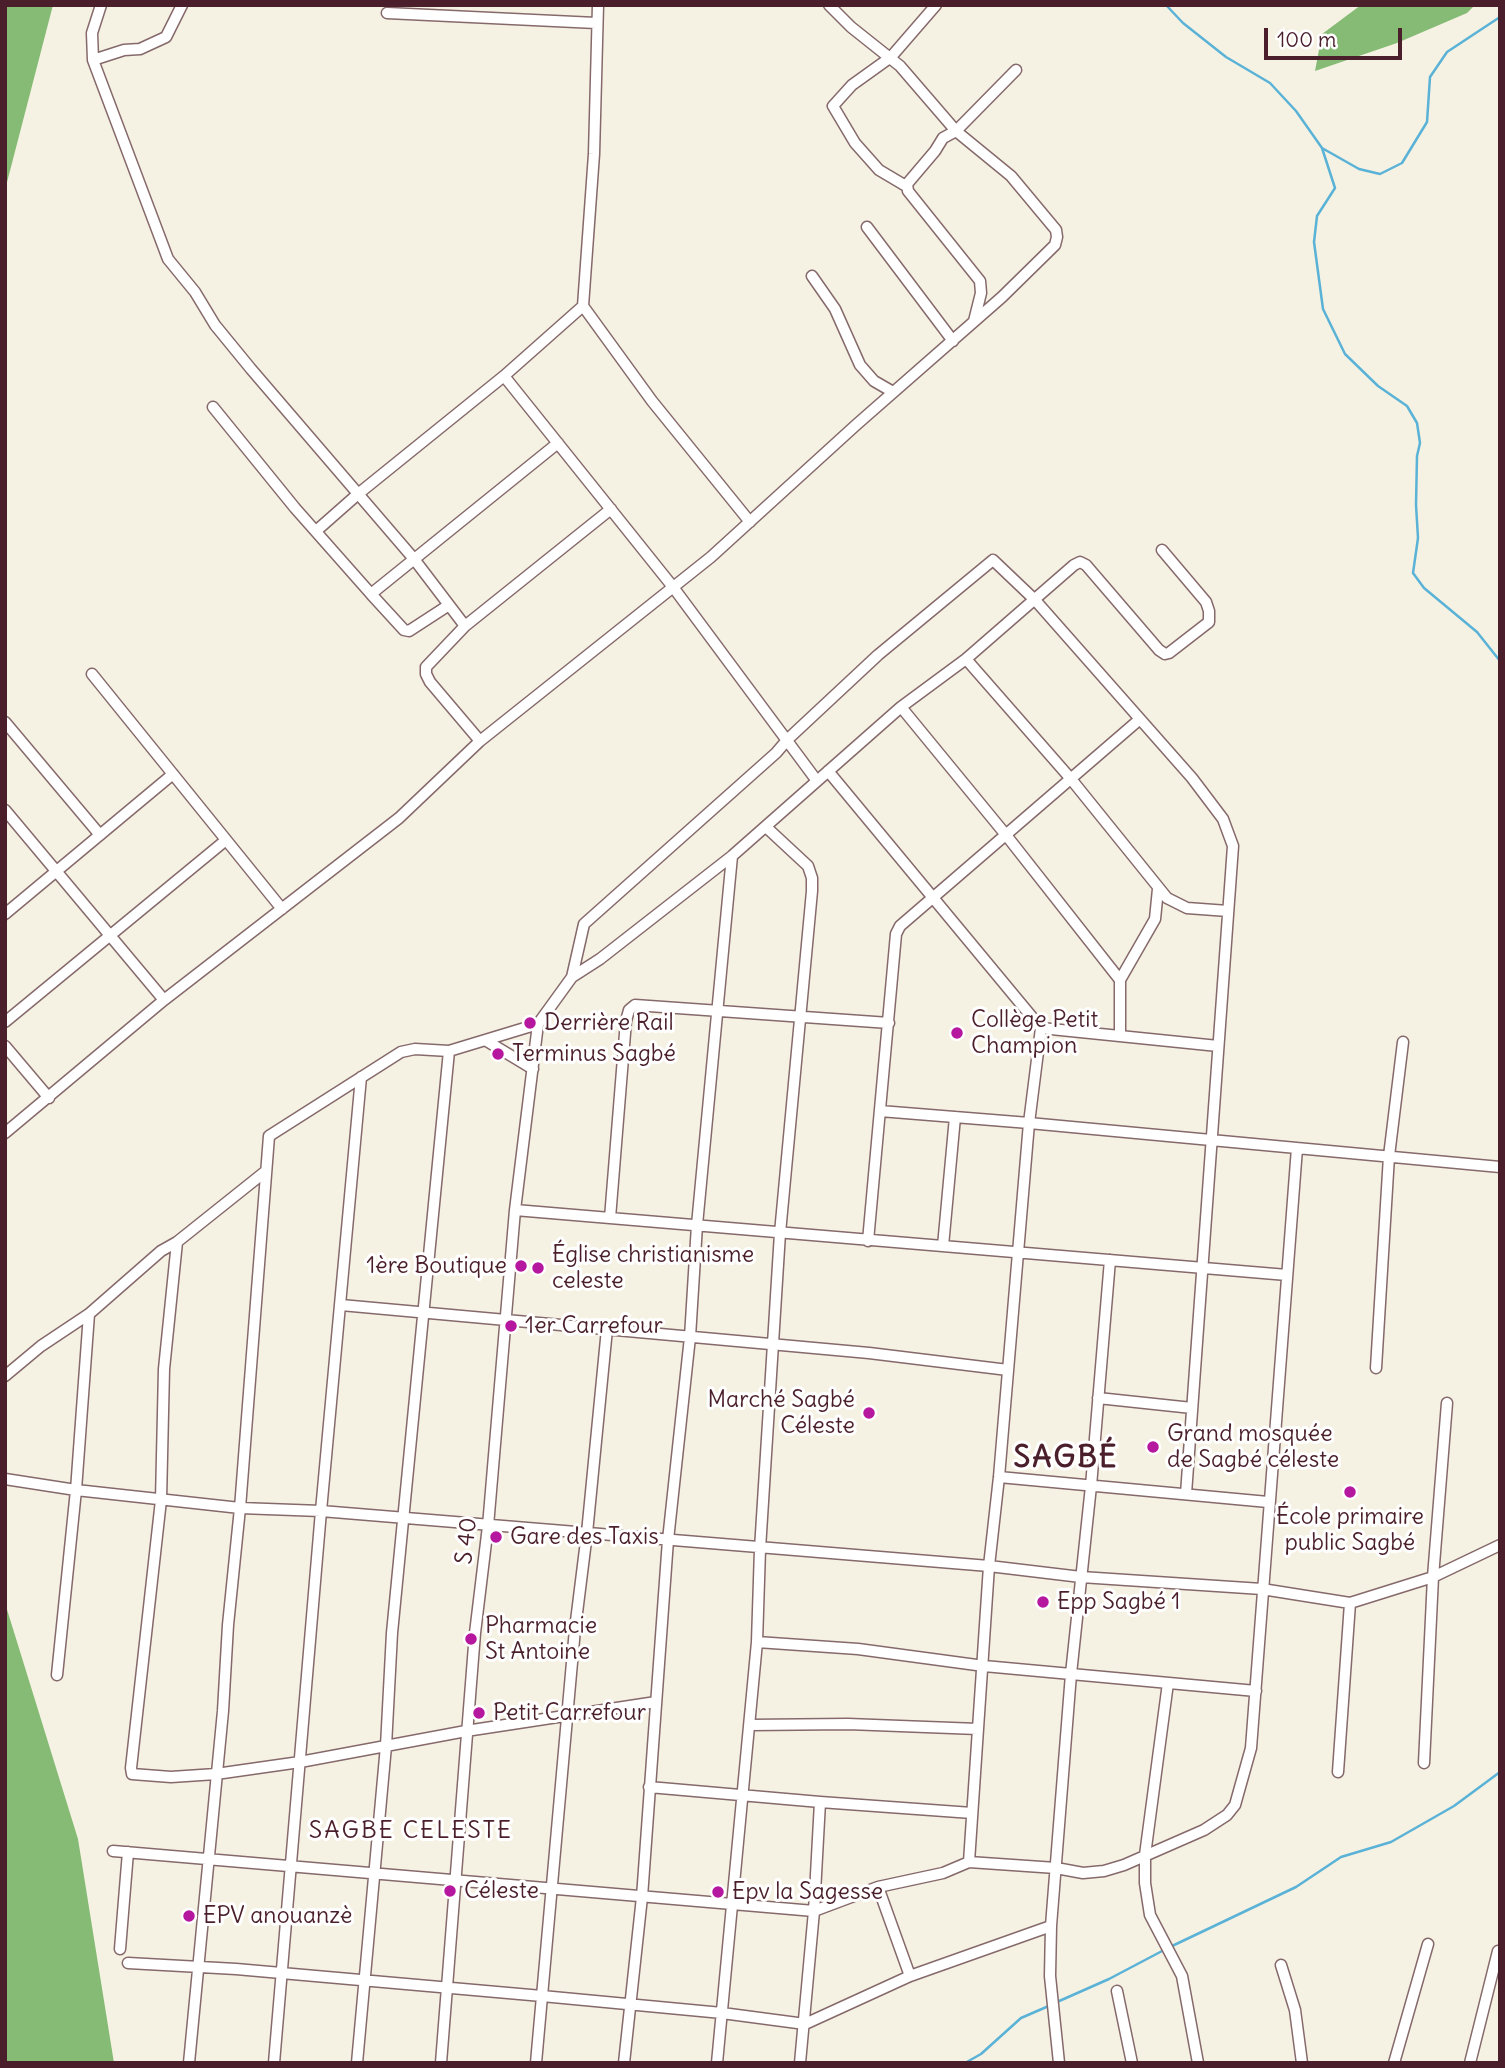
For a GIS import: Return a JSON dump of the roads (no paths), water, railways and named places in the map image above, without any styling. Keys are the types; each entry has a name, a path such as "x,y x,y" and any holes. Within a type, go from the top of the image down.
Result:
{"street":[{"path":"101,5 92,33 93,60 168,259 243,360 414,559 466,626"},
{"path":"93,60 124,50 140,49 166,37 182,5"},
{"path":"598,5 594,154 583,306 652,401 750,522"},
{"path":"5,1133 164,1000 399,818 480,741 750,522 1055,246 1057,237 1050,221 1011,176 956,131 929,97 891,57 851,27 829,5"},
{"path":"936,5 891,57 852,85 833,106 855,143 879,170 906,186 980,281 981,293 974,321"},
{"path":"387,13 438,10 596,23"},
{"path":"906,186 943,138 956,131 1016,70"},
{"path":"867,227 953,341"},
{"path":"812,276 835,309 860,365 874,381 893,392"},
{"path":"316,531 504,376 583,306"},
{"path":"504,376 673,587 817,780"},
{"path":"213,408 316,531 404,630 409,631 449,605"},
{"path":"371,594 558,443"},
{"path":"480,741 426,674 426,667 466,626 611,509"},
{"path":"189,2063 240,1507 269,1136 401,1052 415,1049 449,1051 538,1024 572,977 600,959 732,856 901,707 966,659 1080,562 1086,565 1159,650 1165,654 1169,653 1209,622 1209,611 1206,601 1162,550"},
{"path":"572,977 584,924 776,753 878,655 993,560 1035,600 1208,798 1230,834 1233,846 1186,1494"},
{"path":"966,659 1071,779 1167,898 1188,908 1228,911"},
{"path":"92,674 282,909"},
{"path":"901,707 1120,980"},
{"path":"868,1241 896,934 900,926 1140,719"},
{"path":"5,722 100,835"},
{"path":"828,771 1041,1028 1219,1046"},
{"path":"5,915 173,774"},
{"path":"5,810 164,1000"},
{"path":"717,2063 757,1642 760,1549 780,1233 812,878 808,866 766,827"},
{"path":"5,1022 226,840"},
{"path":"624,2063 642,1898 668,1540 690,1337 697,1225 732,856"},
{"path":"1119,1036 1120,980 1155,919 1158,889"},
{"path":"610,1217 629,1010 635,1005 888,1023"},
{"name":"S 40","path":"441,2063 466,1731 488,1526 515,1210 538,1024"},
{"path":"969,1862 989,1566 1029,1123 1041,1028"},
{"path":"485,1040 533,1069"},
{"path":"1376,1368 1389,1156 1403,1042"},
{"path":"5,1046 49,1098"},
{"path":"357,2063 386,1746 392,1633 449,1051"},
{"path":"274,2063 361,1077"},
{"path":"880,1111 1500,1167"},
{"path":"943,1247 955,1117"},
{"path":"113,1851 814,1911 878,1887 943,1873 969,1862 1091,1873 1124,1865 1204,1830 1227,1815 1235,1805 1251,1748 1297,1148"},
{"path":"5,1376 41,1346 89,1314 161,1251 177,1242 266,1171"},
{"path":"515,1210 1287,1275"},
{"path":"177,1242 164,1369 161,1500 131,1772 135,1775 216,1774 656,1702"},
{"path":"1059,2063 1050,1976 1051,1926 1071,1674 1091,1486 1110,1260"},
{"path":"341,1305 869,1353 1008,1370"},
{"path":"57,1675 76,1490 89,1314"},
{"path":"536,2063 575,1629 607,1329"},
{"path":"1098,1398 1192,1408"},
{"path":"1424,1763 1433,1577 1447,1403"},
{"path":"999,1477 1268,1502"},
{"path":"5,1479 161,1500 587,1532 760,1549 989,1566 1081,1577 1262,1589 1350,1602 1433,1577 1500,1545"},
{"path":"1338,1772 1350,1602"},
{"path":"757,1642 858,1648 984,1666 1256,1692"},
{"path":"1168,1683 1145,1855 1145,1883 1150,1915 1182,1976 1198,2063"},
{"path":"750,1725 848,1724 978,1729"},
{"path":"649,1787 972,1812"},
{"path":"800,2063 814,1911 820,1802"},
{"path":"120,1950 128,1852"},
{"path":"878,1887 910,1976"},
{"path":"128,1963 199,1966 542,1996 722,2013 805,2024 910,1976 1051,1926"},
{"path":"1394,2063 1427,1944"},
{"path":"1470,2063 1498,1951"},
{"path":"1281,1965 1295,2010 1302,2063"},
{"path":"1117,1991 1132,2063"}],"waterway":[{"path":"1166,5 1183,23 1226,57 1270,83 1296,111 1322,148 1335,188 1317,216 1314,242 1323,309 1345,354 1378,386 1407,406 1417,423 1420,443 1417,456 1418,538 1413,573 1424,588 1477,632 1500,661"},
{"path":"1322,148 1359,169 1380,174 1402,163 1427,122 1430,77 1447,52 1500,17"},
{"path":"1170,1947 1296,1887 1341,1857 1391,1842 1454,1806 1500,1772"},
{"path":"1057,2002 1164,1950"},
{"path":"965,2063 981,2054 1021,2018 1051,2005"}],"place":[{"name":"Derrière Rail","path":"530,1023"},
{"name":"Collège Petit Champion","path":"957,1033"},
{"name":"Terminus Sagbé","path":"498,1054"},
{"name":"1ère Boutique","path":"521,1266"},
{"name":"Église christianisme celeste","path":"538,1268"},
{"name":"1er Carrefour","path":"511,1326"},
{"name":"Marché Sagbé Céleste","path":"869,1413"},
{"name":"Grand mosquée de Sagbé céleste","path":"1153,1447"},
{"name":"École primaire public Sagbé","path":"1350,1492"},
{"name":"Gare des Taxis","path":"496,1537"},
{"name":"Epp Sagbé 1","path":"1043,1602"},
{"name":"Pharmacie St Antoine","path":"471,1639"},
{"name":"Petit Carrefour","path":"479,1713"},
{"name":"Céleste","path":"450,1891"},
{"name":"Epv la Sagesse","path":"718,1892"},
{"name":"EPV anouanzè","path":"189,1916"}],"district":[{"name":"SAGBÉ","path":"1066,1458"},
{"name":"SAGBE CELESTE","path":"411,1831"}]}
